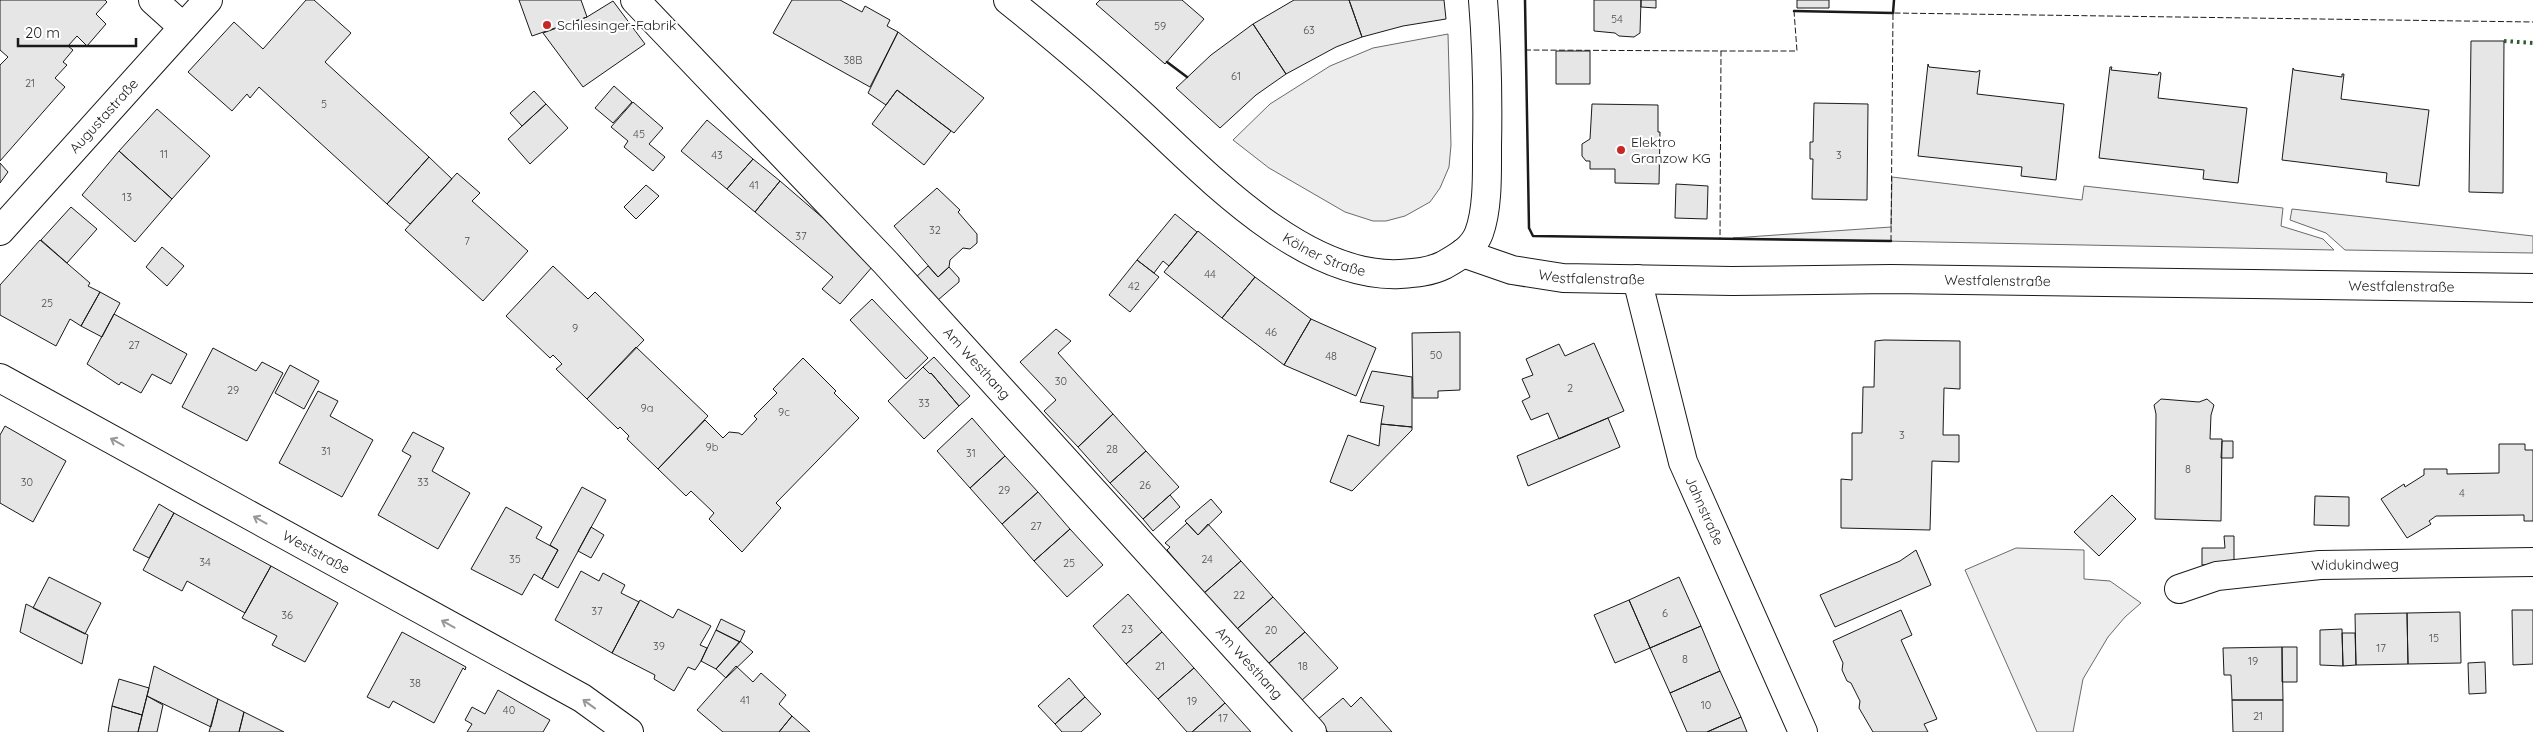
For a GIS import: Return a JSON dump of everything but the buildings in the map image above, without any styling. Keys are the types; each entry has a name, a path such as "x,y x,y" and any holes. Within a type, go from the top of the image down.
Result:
{"street":[{"path":"153,0 183,27"},
{"name":"Augustastraße","path":"0,231 208,0"},
{"name":"Am Westhang","path":"635,0 886,263 1312,732"},
{"name":"Kölner Straße","path":"1008,0 1114,89 1234,201 1298,243 1348,266 1387,275 1434,270 1464,253 1474,243 1479,232 1486,192 1487,77 1483,0"},
{"name":"Westfalenstraße","path":"1464,253 1498,267 1535,275 1636,279 1732,282 1891,279 2533,288"},
{"name":"Jahnstraße","path":"1636,279 1683,462 1803,732"},
{"name":"Weststraße","path":"0,378 582,698 629,732"},
{"name":"Widukindweg","path":"2179,589 2217,576 2320,565 2533,562"}],"shaded area":[{"path":"1448,34 1451,145 1449,167 1440,188 1430,202 1405,216 1386,221 1373,221 1345,212 1269,168 1233,140 1270,104 1330,66 1373,48"},
{"path":"1892,177 2082,200 2084,186 2283,208 2281,226 2323,239 2334,250 1733,238 1891,227"},
{"path":"2292,209 2533,236 2533,253 2345,250 2326,233 2290,220"},
{"path":"2016,548 2084,550 2084,579 2110,581 2141,603 2125,617 2108,637 2083,679 2073,732 2037,732 1965,570"}],"hedge":[{"path":"2504,41 2533,43"}],"fence":[{"path":"1721,51 1797,51 1794,11"},
{"path":"1891,241 1893,13 2533,22"},
{"path":"1525,50 1721,51 1720,238"}],"wall":[{"path":"1525,0 1529,228 1533,236 1891,241"},
{"path":"1794,11 1893,13 1894,0"},
{"path":"1167,62 1187,77"}],"place":[{"name":"Schlesinger-Fabrik","path":"547,25"},
{"name":"Elektro Granzow KG","path":"1621,150"}]}
